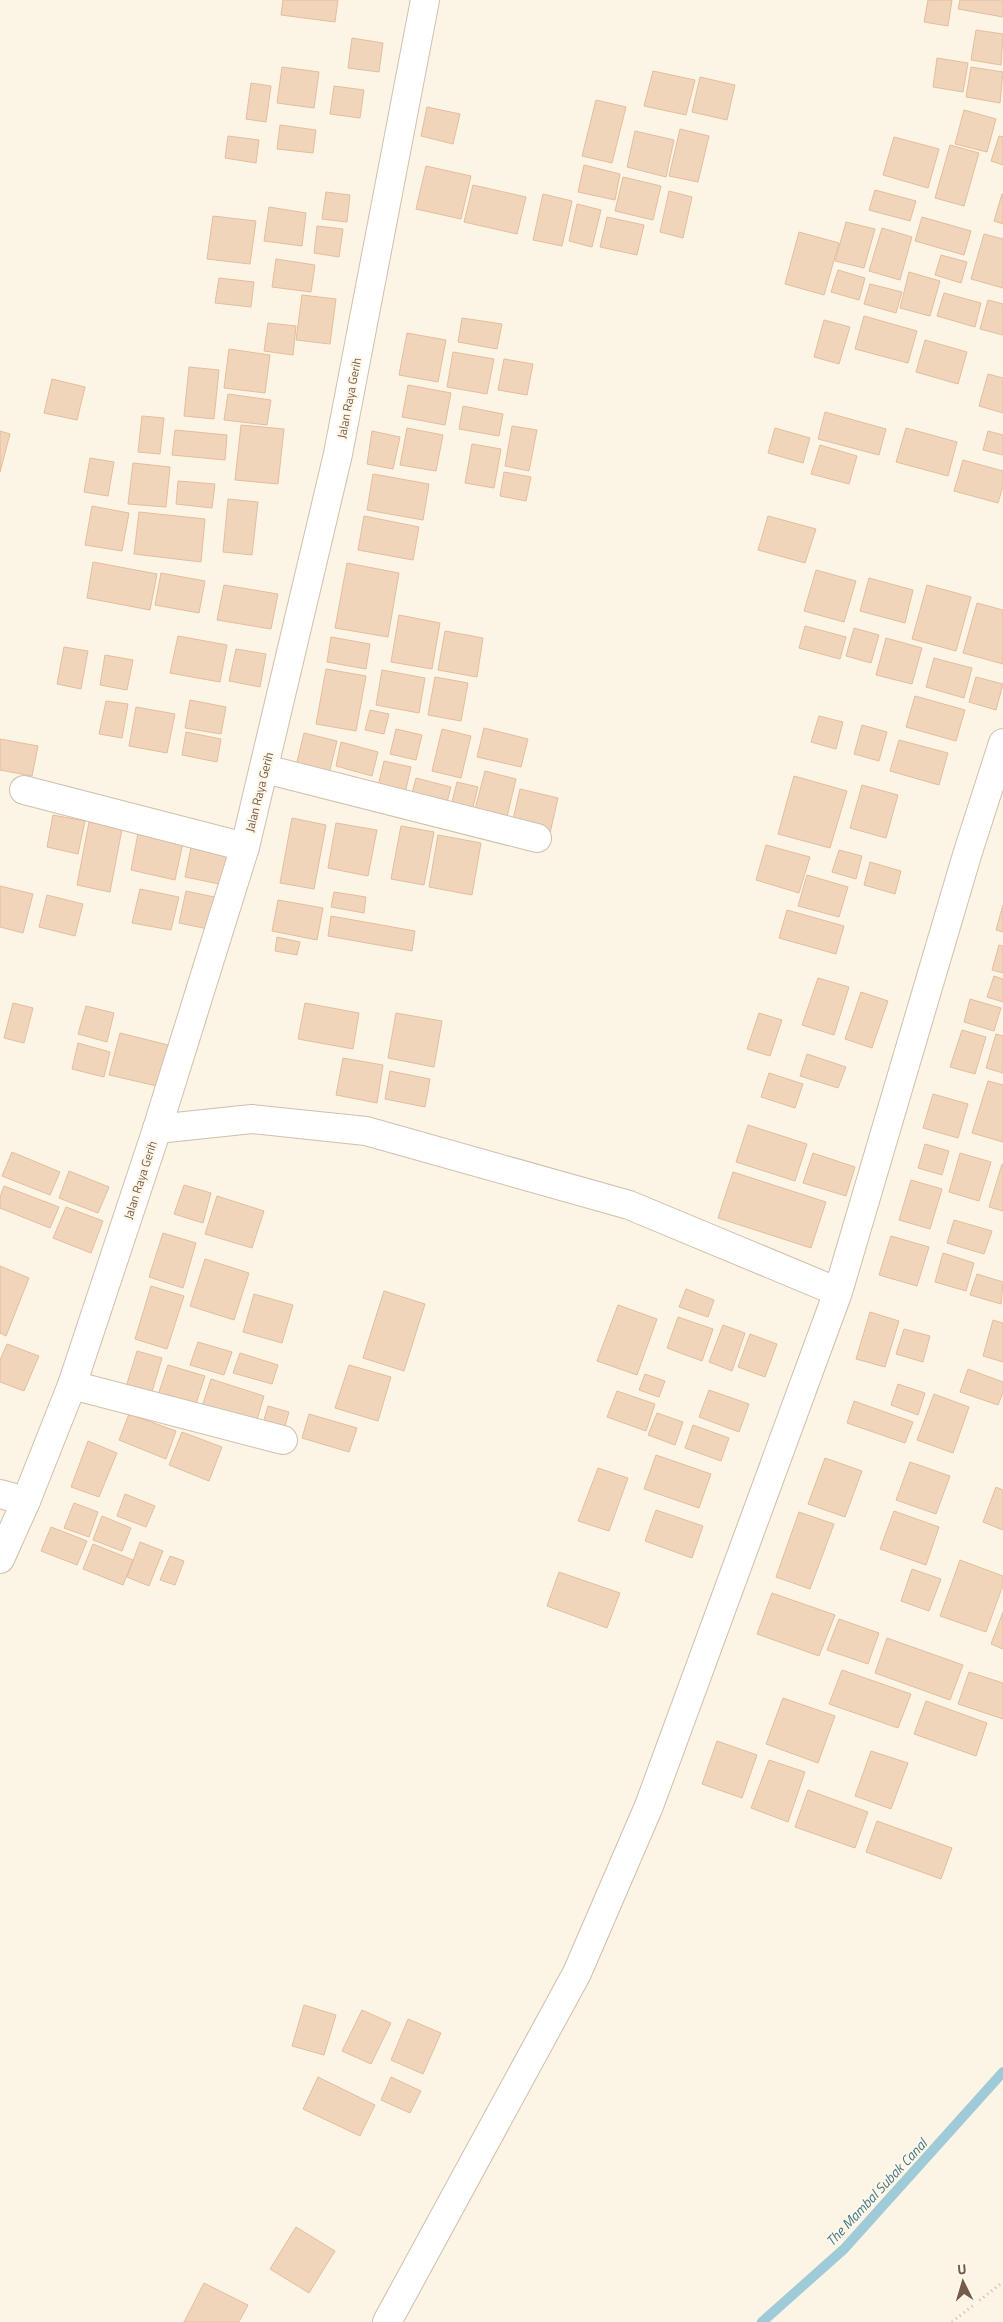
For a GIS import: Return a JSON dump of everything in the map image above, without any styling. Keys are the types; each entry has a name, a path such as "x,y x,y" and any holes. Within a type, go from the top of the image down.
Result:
{"street":[{"name":"Jalan Raya Gerih","path":"0,1559 26,1501 72,1385 157,1129 245,847 265,769 338,454 425,0"},
{"path":"387,2322 577,1973 649,1806 838,1292 964,864 1003,743"},
{"path":"265,769 538,838"},
{"path":"24,790 245,847"},
{"path":"157,1129 252,1119 366,1131 630,1205 838,1292"},
{"path":"72,1385 283,1440"},
{"path":"0,1494 26,1501"}],"path":[{"path":"952,2322 1003,2282"}],"building":[{"path":"283,0 338,0 335,22 281,15"},
{"path":"928,0 952,0 948,26 924,22"},
{"path":"960,0 1003,0 1003,17 958,9"},
{"path":"976,30 1003,34 1001,65 971,60"},
{"path":"352,38 383,43 379,72 348,68"},
{"path":"937,58 968,63 963,92 933,87"},
{"path":"282,67 319,72 314,108 277,103"},
{"path":"971,67 1003,72 1000,103 966,97"},
{"path":"653,71 695,80 686,115 644,106"},
{"path":"700,77 735,85 727,120 692,112"},
{"path":"251,83 271,86 266,122 246,119"},
{"path":"334,86 364,90 360,118 330,114"},
{"path":"596,100 626,107 612,163 582,156"},
{"path":"427,107 460,114 453,144 421,136"},
{"path":"964,110 996,119 987,152 955,144"},
{"path":"280,125 316,130 313,153 277,149"},
{"path":"680,129 709,136 698,182 669,176"},
{"path":"635,131 674,140 666,177 627,167"},
{"path":"228,136 259,140 256,163 225,158"},
{"path":"999,136 1003,137 1003,165 991,161"},
{"path":"894,137 939,149 928,188 883,175"},
{"path":"950,145 979,153 964,206 935,198"},
{"path":"584,165 620,174 615,200 578,192"},
{"path":"426,166 471,176 461,219 416,209"},
{"path":"623,177 661,186 653,220 615,211"},
{"path":"473,185 526,197 517,234 464,222"},
{"path":"875,190 916,201 910,221 869,210"},
{"path":"669,191 692,197 683,238 660,232"},
{"path":"326,192 350,195 347,222 322,219"},
{"path":"543,194 572,201 562,246 533,240"},
{"path":"1003,194 1003,224 994,221"},
{"path":"577,204 601,210 592,247 569,241"},
{"path":"269,207 306,213 302,246 264,241"},
{"path":"213,216 256,221 250,264 207,259"},
{"path":"607,217 644,225 637,255 600,247"},
{"path":"922,217 971,231 964,255 915,241"},
{"path":"846,222 875,229 864,268 835,261"},
{"path":"317,226 343,229 339,257 314,253"},
{"path":"882,228 912,237 900,280 869,271"},
{"path":"799,232 839,243 824,295 785,284"},
{"path":"984,234 1003,239 1003,288 971,279"},
{"path":"941,255 967,262 961,283 935,275"},
{"path":"276,259 315,265 311,292 272,287"},
{"path":"838,270 865,278 859,300 831,292"},
{"path":"909,272 940,281 930,316 900,308"},
{"path":"219,278 254,282 251,307 215,303"},
{"path":"870,284 902,292 896,313 864,304"},
{"path":"944,293 981,303 975,327 937,316"},
{"path":"302,295 336,299 330,344 296,340"},
{"path":"988,300 1003,304 1003,335 980,329"},
{"path":"864,316 917,331 908,363 855,349"},
{"path":"462,318 502,324 497,349 458,342"},
{"path":"824,320 850,327 839,364 814,357"},
{"path":"268,323 296,326 293,355 264,351"},
{"path":"407,333 446,340 438,382 399,375"},
{"path":"925,340 967,352 958,384 916,372"},
{"path":"229,349 270,355 265,393 224,388"},
{"path":"453,352 494,359 487,394 447,387"},
{"path":"504,359 533,364 527,395 498,390"},
{"path":"189,367 219,370 214,419 184,416"},
{"path":"988,374 1003,378 1003,413 979,406"},
{"path":"52,379 85,387 77,420 44,413"},
{"path":"408,385 451,393 445,425 402,417"},
{"path":"228,394 271,400 267,425 224,420"},
{"path":"463,406 503,414 499,436 459,429"},
{"path":"825,412 886,429 879,455 818,439"},
{"path":"142,416 164,418 160,454 138,452"},
{"path":"241,425 284,429 278,484 235,480"},
{"path":"512,426 537,430 529,471 505,466"},
{"path":"407,428 443,435 436,471 400,465"},
{"path":"775,428 810,438 803,463 768,453"},
{"path":"906,428 957,442 948,476 896,462"},
{"path":"175,430 227,435 225,460 172,455"},
{"path":"0,431 10,434 0,472"},
{"path":"372,431 400,437 393,469 367,464"},
{"path":"988,431 1003,435 1003,455 983,450"},
{"path":"472,444 501,449 494,488 465,483"},
{"path":"820,445 857,456 849,484 811,474"},
{"path":"90,458 114,462 108,496 84,492"},
{"path":"963,460 1003,471 1003,486 998,503 954,491"},
{"path":"133,463 170,467 166,507 128,504"},
{"path":"504,472 531,477 526,501 500,496"},
{"path":"373,474 429,484 423,520 367,510"},
{"path":"178,481 215,484 212,508 176,504"},
{"path":"228,499 258,502 252,555 223,552"},
{"path":"92,506 129,513 122,551 85,545"},
{"path":"139,512 205,519 201,562 134,554"},
{"path":"364,516 419,527 413,560 358,550"},
{"path":"768,516 816,529 805,563 758,550"},
{"path":"93,562 157,574 150,610 87,598"},
{"path":"347,563 399,573 388,637 335,628"},
{"path":"816,570 856,581 844,622 804,611"},
{"path":"161,573 205,581 199,613 155,605"},
{"path":"869,578 913,590 905,623 860,611"},
{"path":"224,585 278,594 271,629 217,620"},
{"path":"927,585 971,597 956,651 912,639"},
{"path":"977,603 1003,610 1003,664 963,653"},
{"path":"399,615 440,623 432,669 391,662"},
{"path":"805,626 846,637 840,659 799,648"},
{"path":"854,628 879,635 871,663 846,656"},
{"path":"445,631 483,638 477,677 438,670"},
{"path":"178,636 227,645 220,682 170,673"},
{"path":"331,637 370,644 366,669 327,662"},
{"path":"886,638 922,648 912,684 876,675"},
{"path":"64,647 88,651 81,689 57,684"},
{"path":"236,649 266,654 260,687 229,681"},
{"path":"105,655 133,660 127,690 100,685"},
{"path":"934,658 972,668 964,698 926,687"},
{"path":"326,669 366,676 356,731 316,724"},
{"path":"382,670 425,678 419,713 376,705"},
{"path":"435,677 468,683 461,721 428,715"},
{"path":"976,677 1003,684 996,710 969,702"},
{"path":"915,696 965,710 956,741 906,727"},
{"path":"190,700 226,707 221,734 185,728"},
{"path":"106,701 128,704 122,738 99,734"},
{"path":"136,707 175,714 167,753 129,746"},
{"path":"370,710 389,714 384,734 365,730"},
{"path":"819,716 843,722 836,749 811,742"},
{"path":"862,725 887,732 879,761 854,754"},
{"path":"484,728 528,739 521,767 477,757"},
{"path":"396,729 422,735 416,760 390,754"},
{"path":"442,729 471,736 461,778 432,771"},
{"path":"186,732 221,739 217,762 182,755"},
{"path":"304,733 337,741 329,774 296,766"},
{"path":"0,739 38,746 32,776 0,770"},
{"path":"899,740 948,753 939,785 890,771"},
{"path":"341,742 378,752 372,776 336,766"},
{"path":"384,761 411,767 405,793 378,786"},
{"path":"485,771 516,779 506,821 474,813"},
{"path":"794,776 847,791 830,848 778,834"},
{"path":"416,778 451,787 446,806 411,797"},
{"path":"457,782 478,787 472,811 451,806"},
{"path":"862,785 898,795 886,838 850,828"},
{"path":"520,789 558,798 550,833 512,824"},
{"path":"53,815 85,821 78,854 47,847"},
{"path":"292,818 326,825 314,889 280,883"},
{"path":"89,822 122,829 110,892 77,885"},
{"path":"336,823 377,830 368,876 328,868"},
{"path":"401,826 434,832 424,885 391,879"},
{"path":"139,828 184,838 175,880 131,870"},
{"path":"438,835 481,843 472,895 429,887"},
{"path":"192,842 232,850 224,885 185,877"},
{"path":"766,845 810,857 799,893 756,880"},
{"path":"839,850 862,856 856,879 832,872"},
{"path":"870,862 901,871 895,894 864,885"},
{"path":"807,875 848,887 839,917 798,906"},
{"path":"0,886 33,894 23,933 0,927"},
{"path":"140,889 179,897 171,930 132,923"},
{"path":"186,891 219,898 213,930 179,923"},
{"path":"334,892 366,897 364,913 331,907"},
{"path":"47,895 83,904 75,936 39,927"},
{"path":"278,900 323,908 317,940 272,931"},
{"path":"1003,905 1003,932 996,930"},
{"path":"787,910 844,926 836,954 779,938"},
{"path":"331,916 415,931 412,951 328,936"},
{"path":"277,937 300,942 297,955 275,951"},
{"path":"999,945 1003,946 1003,973 992,970"},
{"path":"994,976 1003,979 1003,1002 987,997"},
{"path":"818,978 849,987 834,1035 802,1025"},
{"path":"861,992 888,1001 872,1048 845,1039"},
{"path":"970,999 1001,1008 994,1031 964,1022"},
{"path":"13,1003 33,1008 24,1043 4,1038"},
{"path":"305,1003 359,1013 353,1049 298,1039"},
{"path":"86,1006 114,1013 107,1042 78,1034"},
{"path":"396,1013 442,1021 434,1067 388,1058"},
{"path":"759,1013 782,1020 770,1056 747,1049"},
{"path":"962,1030 986,1037 975,1074 950,1067"},
{"path":"120,1033 168,1045 157,1086 109,1075"},
{"path":"996,1034 1003,1036 1003,1073 986,1068"},
{"path":"78,1043 110,1052 104,1077 72,1069"},
{"path":"807,1054 846,1067 838,1088 800,1076"},
{"path":"343,1058 383,1065 377,1103 336,1095"},
{"path":"390,1071 430,1079 425,1107 385,1099"},
{"path":"769,1073 803,1084 795,1108 761,1097"},
{"path":"988,1081 1003,1085 1003,1142 972,1133"},
{"path":"933,1094 968,1104 958,1138 923,1128"},
{"path":"748,1125 807,1144 795,1181 736,1162"},
{"path":"925,1144 949,1151 942,1175 918,1168"},
{"path":"12,1152 60,1172 50,1195 2,1176"},
{"path":"813,1153 855,1167 846,1196 803,1183"},
{"path":"960,1153 991,1162 979,1201 949,1192"},
{"path":"1003,1165 1003,1211 989,1207"},
{"path":"69,1171 109,1187 98,1213 59,1198"},
{"path":"733,1172 826,1202 811,1248 718,1218"},
{"path":"911,1180 942,1189 930,1229 899,1220"},
{"path":"184,1185 211,1193 203,1223 174,1214"},
{"path":"4,1186 59,1207 50,1228 0,1208 0,1197"},
{"path":"217,1196 264,1211 252,1248 205,1234"},
{"path":"66,1207 103,1221 91,1253 53,1238"},
{"path":"954,1220 992,1231 984,1254 947,1243"},
{"path":"163,1233 196,1243 183,1288 149,1277"},
{"path":"891,1236 929,1247 917,1286 879,1275"},
{"path":"943,1253 974,1263 966,1291 935,1282"},
{"path":"205,1259 249,1273 234,1320 190,1306"},
{"path":"0,1266 29,1278 6,1336 0,1333"},
{"path":"977,1274 1003,1282 1001,1304 970,1295"},
{"path":"151,1286 184,1296 167,1349 135,1339"},
{"path":"686,1289 714,1300 708,1317 679,1307"},
{"path":"384,1291 425,1304 404,1371 363,1358"},
{"path":"254,1294 293,1305 282,1343 243,1332"},
{"path":"618,1305 657,1319 637,1375 597,1361"},
{"path":"870,1312 899,1321 885,1367 856,1359"},
{"path":"678,1317 713,1329 702,1361 667,1348"},
{"path":"993,1320 1003,1323 1003,1362 983,1356"},
{"path":"723,1325 745,1333 732,1371 709,1362"},
{"path":"904,1329 930,1336 923,1362 896,1354"},
{"path":"750,1334 777,1344 765,1377 738,1367"},
{"path":"198,1342 232,1352 224,1375 190,1365"},
{"path":"7,1344 39,1356 24,1391 0,1382 0,1360"},
{"path":"137,1351 162,1358 151,1395 126,1387"},
{"path":"240,1353 278,1365 272,1384 233,1373"},
{"path":"168,1365 205,1376 194,1410 157,1398"},
{"path":"349,1365 391,1377 378,1421 335,1408"},
{"path":"968,1369 1003,1382 1003,1392 998,1405 960,1392"},
{"path":"645,1374 665,1381 659,1397 639,1390"},
{"path":"211,1379 264,1396 256,1423 202,1407"},
{"path":"898,1384 925,1393 918,1415 891,1405"},
{"path":"709,1390 749,1404 739,1432 699,1417"},
{"path":"617,1391 655,1404 646,1431 607,1417"},
{"path":"934,1394 969,1407 953,1453 917,1440"},
{"path":"854,1401 913,1422 905,1443 847,1423"},
{"path":"268,1406 289,1412 283,1433 262,1427"},
{"path":"657,1413 683,1422 675,1445 648,1435"},
{"path":"129,1414 176,1431 166,1459 119,1440"},
{"path":"309,1414 357,1428 349,1452 302,1438"},
{"path":"693,1425 729,1438 721,1461 685,1448"},
{"path":"182,1432 222,1447 209,1481 169,1465"},
{"path":"88,1441 117,1453 99,1497 71,1487"},
{"path":"656,1455 711,1474 699,1508 644,1489"},
{"path":"825,1458 862,1471 845,1517 808,1504"},
{"path":"910,1462 950,1476 936,1514 896,1500"},
{"path":"598,1468 628,1478 609,1531 578,1521"},
{"path":"996,1487 1003,1490 1003,1530 983,1522"},
{"path":"125,1494 155,1506 146,1527 117,1516"},
{"path":"74,1503 98,1512 89,1537 64,1528"},
{"path":"656,1510 703,1526 692,1558 645,1541"},
{"path":"894,1511 939,1527 926,1565 880,1549"},
{"path":"799,1512 834,1524 810,1589 776,1577"},
{"path":"102,1516 131,1528 122,1551 93,1540"},
{"path":"51,1527 87,1541 77,1565 41,1551"},
{"path":"140,1542 163,1551 149,1586 127,1577"},
{"path":"93,1544 133,1560 123,1585 83,1569"},
{"path":"170,1556 184,1561 175,1585 160,1580"},
{"path":"960,1560 1003,1576 1003,1585 986,1632 940,1616"},
{"path":"912,1569 941,1579 929,1611 901,1601"},
{"path":"559,1572 620,1593 607,1628 547,1606"},
{"path":"772,1593 835,1615 819,1656 757,1634"},
{"path":"1003,1612 1003,1649 991,1644"},
{"path":"839,1619 879,1633 868,1664 827,1650"},
{"path":"887,1638 963,1665 950,1700 875,1673"},
{"path":"842,1670 911,1694 898,1728 829,1704"},
{"path":"969,1672 1003,1683 1003,1719 958,1704"},
{"path":"783,1698 835,1716 818,1763 766,1744"},
{"path":"926,1701 987,1723 976,1756 914,1734"},
{"path":"717,1741 757,1755 742,1798 702,1784"},
{"path":"871,1751 908,1763 891,1809 855,1796"},
{"path":"769,1760 805,1772 788,1822 751,1808"},
{"path":"808,1790 868,1812 855,1848 795,1827"},
{"path":"877,1821 952,1848 941,1879 866,1852"},
{"path":"304,2005 336,2015 324,2055 292,2046"},
{"path":"362,2010 391,2023 371,2064 342,2051"},
{"path":"408,2019 441,2033 423,2074 391,2060"},
{"path":"318,2077 375,2105 360,2136 303,2109"},
{"path":"391,2077 421,2091 410,2113 381,2100"},
{"path":"296,2227 335,2251 309,2293 270,2269"},
{"path":"204,2283 248,2305 239,2322 184,2322"}],"waterway":[{"name":"The Mambal Subak Canal","path":"762,2322 844,2249 1003,2072"}]}
